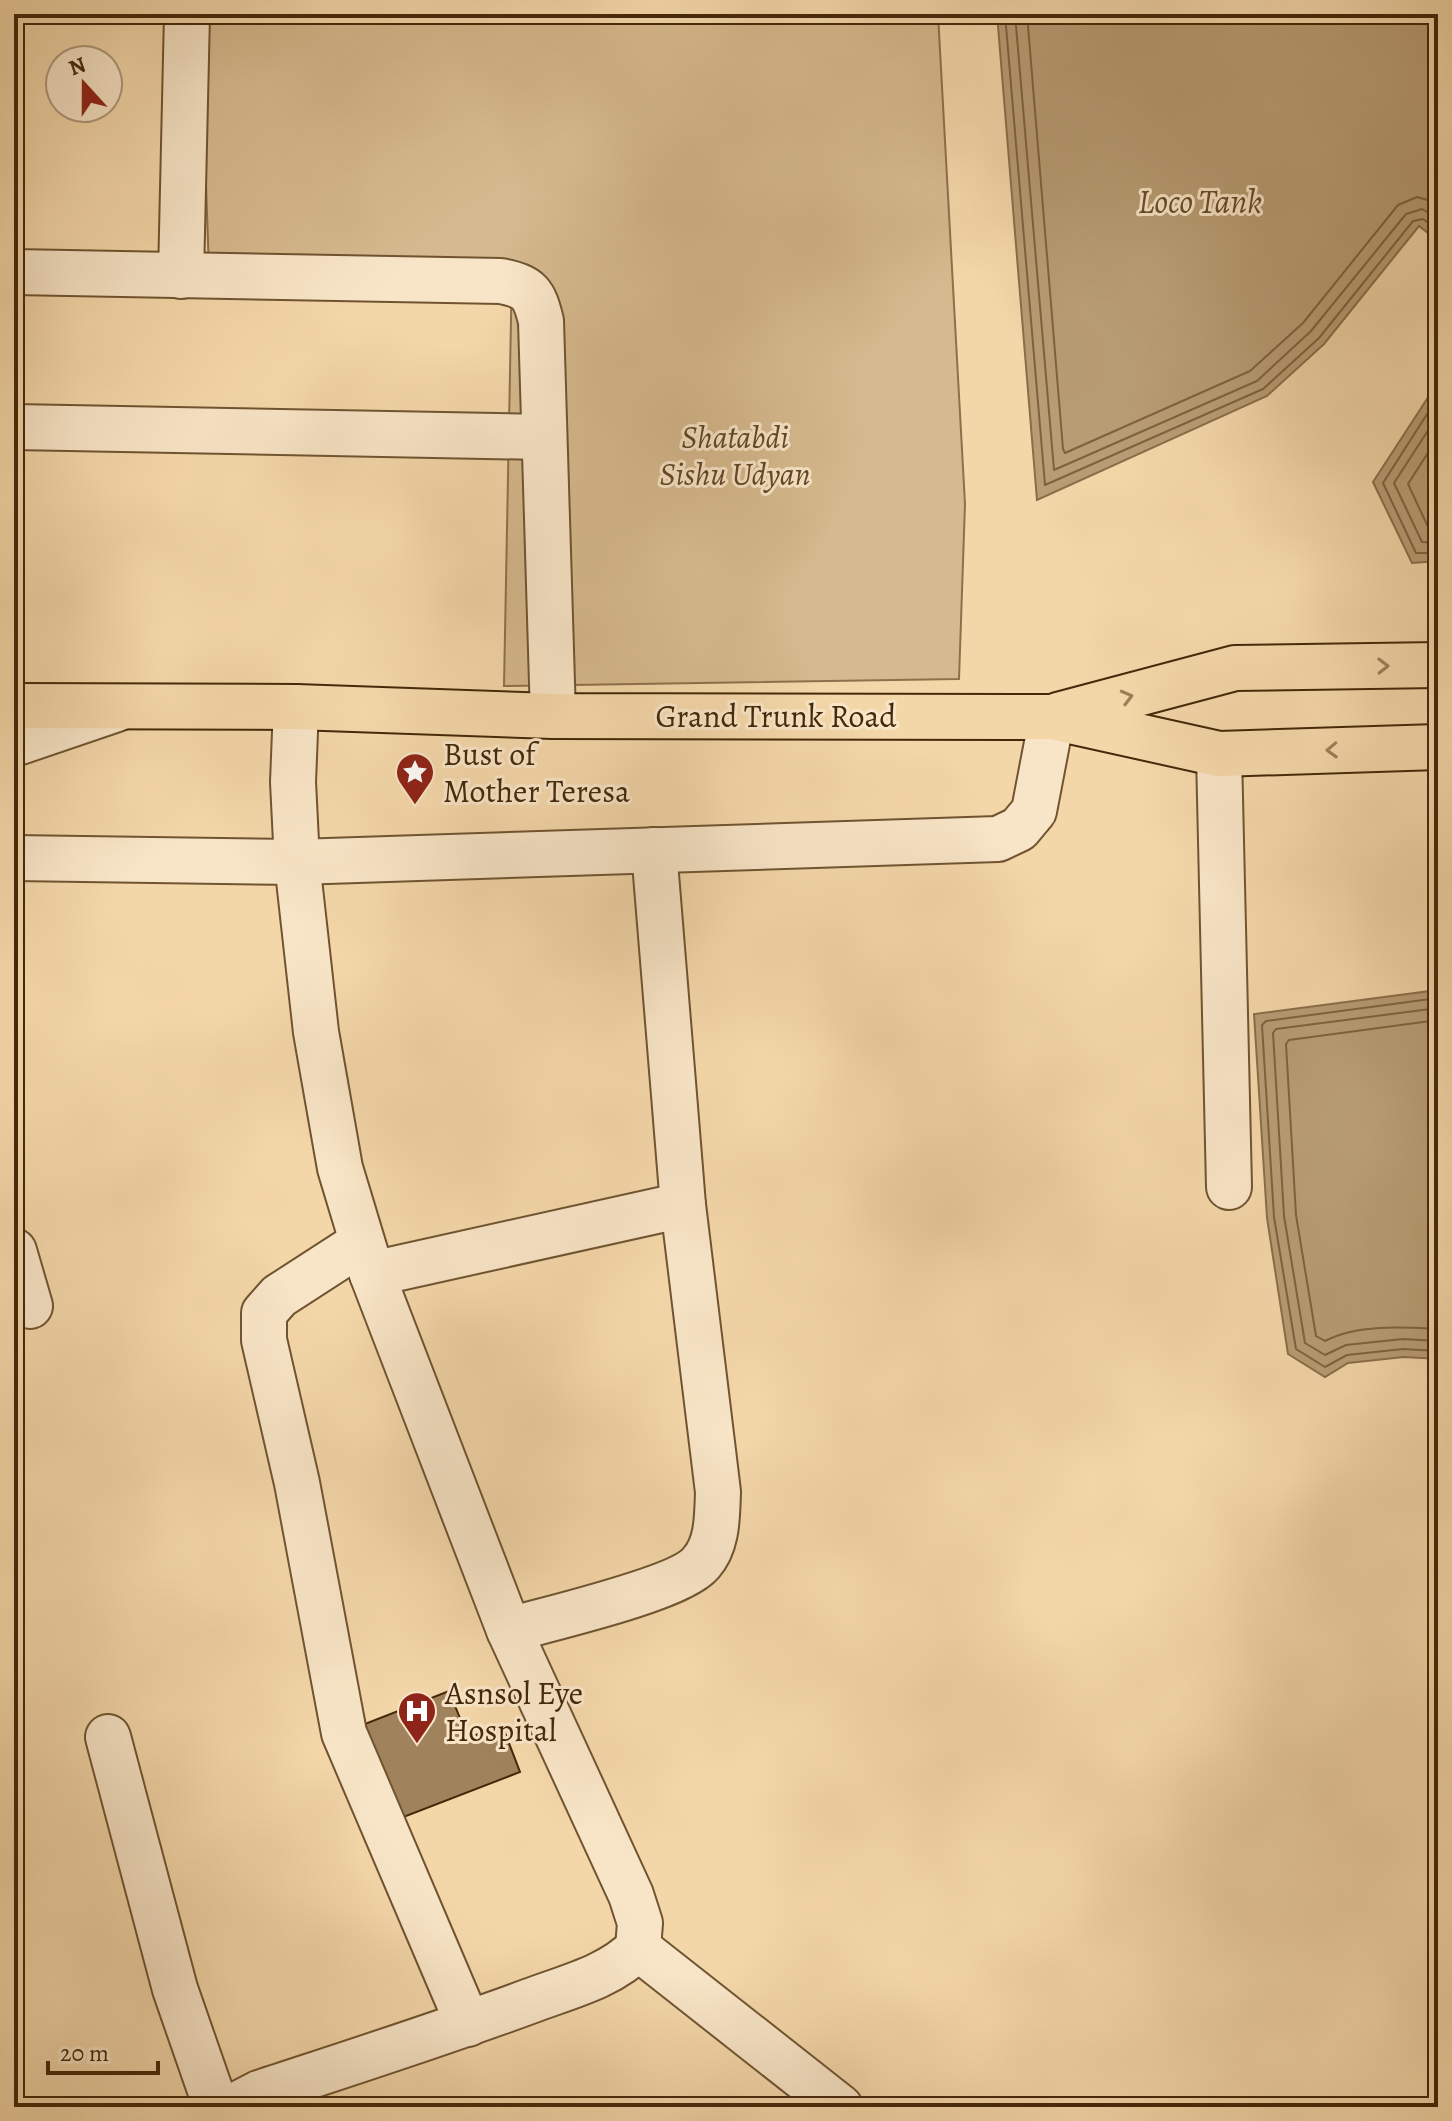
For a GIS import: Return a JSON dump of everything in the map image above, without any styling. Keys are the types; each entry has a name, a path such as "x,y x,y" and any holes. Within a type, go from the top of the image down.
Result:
{"main road":[{"path":"1052,717 1235,668 1438,665"},
{"name":"Grand Trunk Road","path":"14,706 296,707 553,716 1052,717 1219,754 1438,747"}],"street":[{"path":"181,276 187,14"},
{"path":"14,272 501,281 523,285 536,300 541,321 553,716"},
{"path":"14,427 543,437"},
{"path":"14,744 127,706"},
{"path":"232,2107 259,2093 468,2024 603,1974 625,1962 638,1948 640,1923 631,1895 509,1630 366,1258 340,1168 316,1032 297,862 293,782 296,707"},
{"path":"14,858 297,862 998,839 1019,829 1034,811 1052,717"},
{"path":"1219,754 1229,1187"},
{"path":"509,1630 674,1583 701,1564 716,1533 718,1492 683,1205 654,850"},
{"path":"468,2024 344,1733 297,1483 264,1340 264,1313 279,1296 366,1258 683,1205"},
{"path":"14,1251 30,1306"},
{"path":"108,1737 175,1989 216,2107"},
{"path":"638,1948 822,2100"}],"green space":[{"name":"Shatabdi Sishu Udyan","path":"200,14 938,14 965,504 959,679 504,686 512,267 209,270"}],"water":[{"name":"Loco Tank","path":"997,14 1438,14 1438,241 1419,226 1324,344 1267,396 1037,500"},
{"path":"1438,382 1438,561 1412,563 1373,482"},
{"path":"1438,990 1438,1359 1404,1357 1348,1363 1325,1377 1288,1354 1267,1218 1254,1014"}],"building":[{"path":"449,1691 468,1738 502,1725 520,1772 388,1823 352,1729"}],"place":[{"name":"Bust of Mother Teresa","path":"415,806"},
{"name":"Asnsol Eye Hospital","path":"417,1745"}]}
